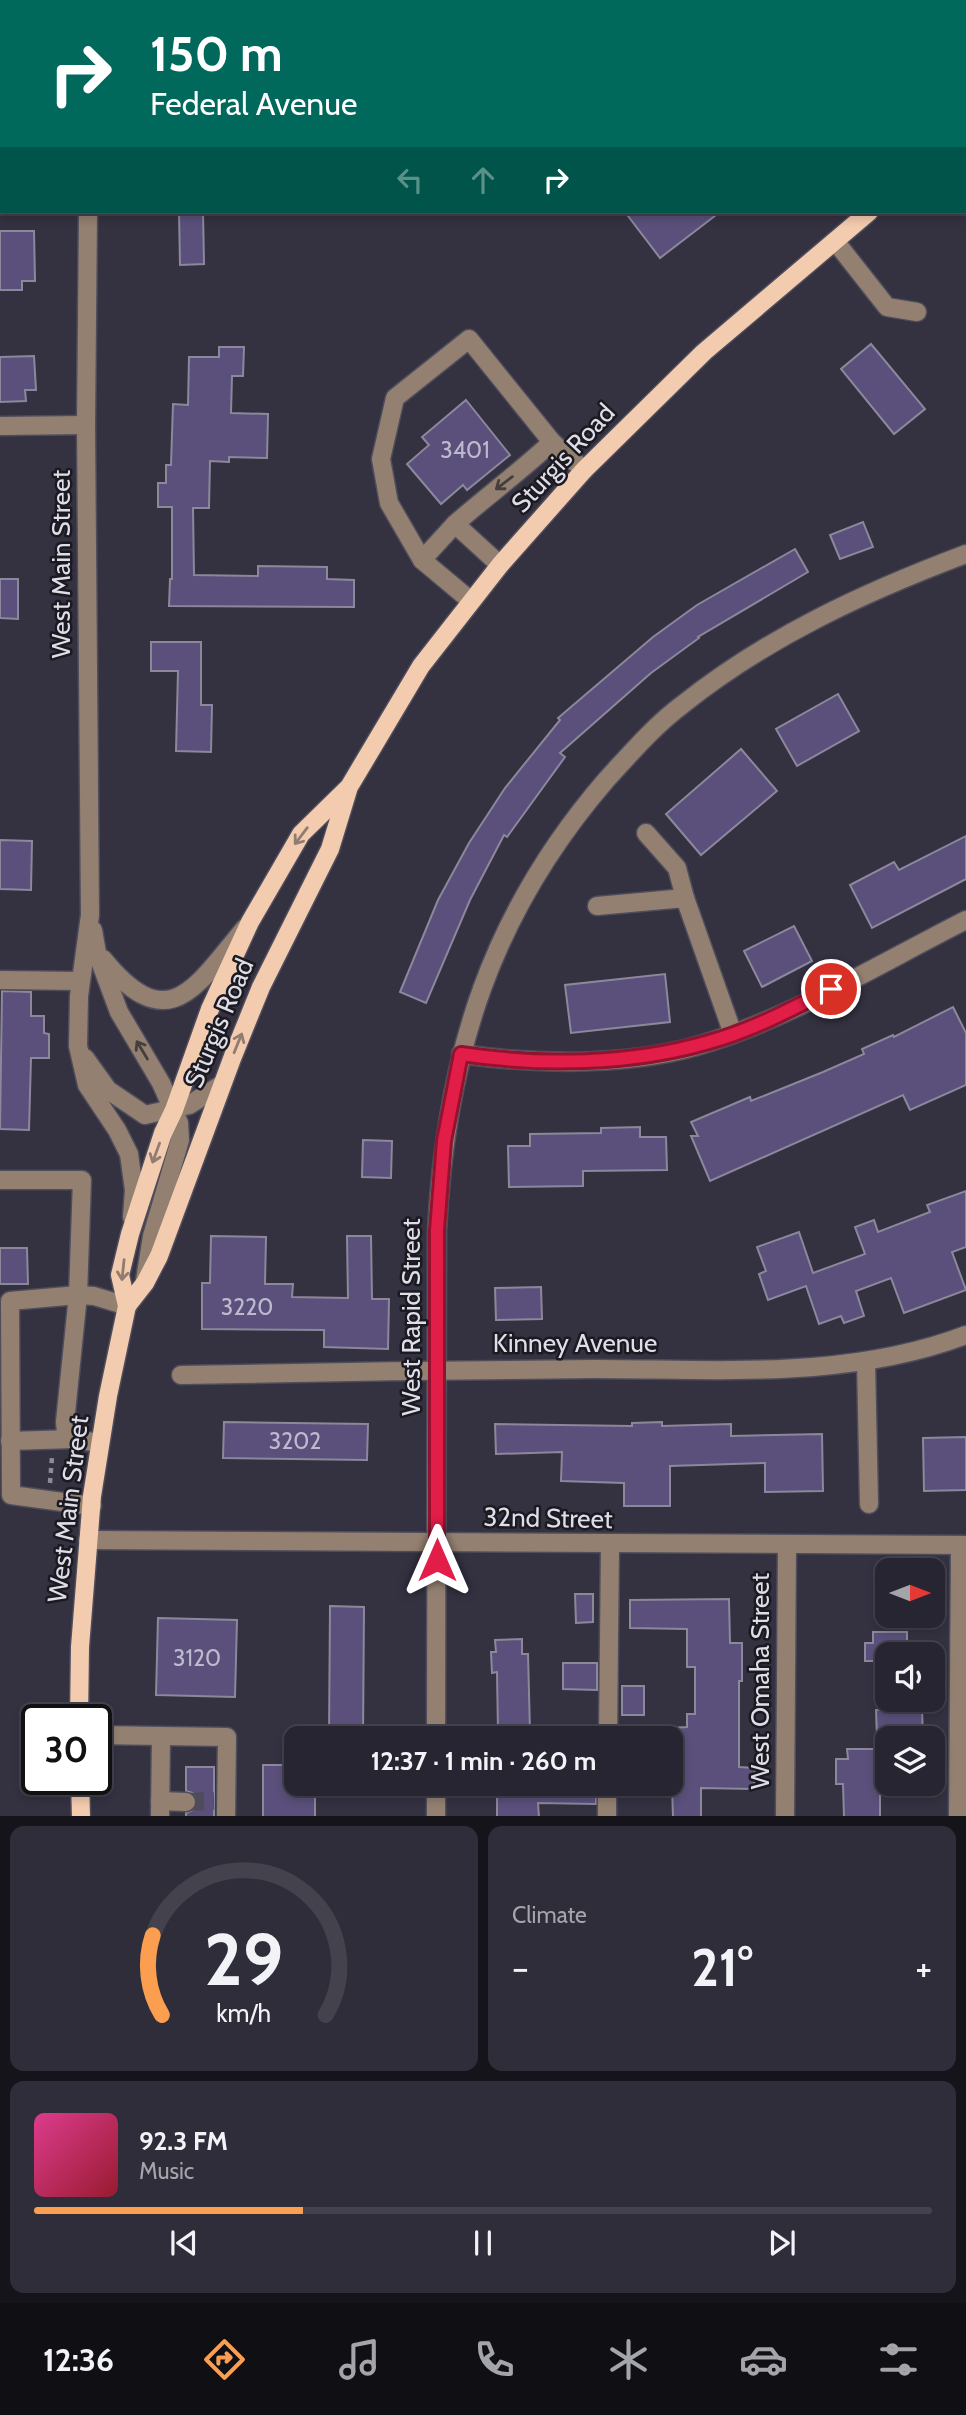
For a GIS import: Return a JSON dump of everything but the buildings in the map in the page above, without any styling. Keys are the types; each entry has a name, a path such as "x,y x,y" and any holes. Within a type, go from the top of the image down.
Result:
{"main road":[{"name":"Sturgis Road","path":"145,1283 173,1221 221,1085 261,987 330,849 349,787 421,666 500,565 584,470 704,352 867,214"},
{"name":"Sturgis Road","path":"130,1234 148,1174 211,1009 250,922 301,834 349,787"},
{"name":"West Main Street","path":"79,1704 80,1647 88,1541 100,1443 127,1306 120,1275 130,1234"},
{"name":"West Main Street","path":"127,1306 145,1283"},
{"path":"80,1795 80,1816"}],"street":[{"name":"West Main Street","path":"88,214 86,425 90,915 80,981 78,1046 87,1085 117,1130 129,1154 134,1190 130,1234"},
{"path":"835,241 887,307 917,312"},
{"path":"471,601 422,560 389,503 381,459 395,398 469,339 552,442 584,470"},
{"path":"0,426 86,425"},
{"path":"422,560 455,524 526,467 552,442"},
{"path":"455,524 500,565"},
{"name":"West Rapid Street","path":"436,1726 439,1182 461,1054 474,1007 500,945 524,896 580,810 645,737 681,705 723,675 810,622 862,596 966,554"},
{"path":"646,833 677,868 733,1034"},
{"path":"597,906 685,898"},
{"name":"West Main Street","path":"90,915 97,953 119,1012 161,1083 179,1123 180,1140 152,1236 145,1283"},
{"path":"461,1054 530,1060 632,1057 673,1051 733,1034 786,1012 966,920"},
{"path":"97,953 119,978 137,993 161,1001 173,1000 186,994 201,979 250,922"},
{"path":"0,980 80,981"},
{"path":"78,1046 108,1090 145,1115 189,1105 221,1085"},
{"path":"0,1180 82,1180 78,1296 65,1407 66,1432 74,1439"},
{"path":"92,1506 10,1495 10,1301 94,1296 127,1306"},
{"name":"Kinney Avenue","path":"181,1375 817,1367 866,1361 918,1350 966,1335"},
{"path":"866,1361 869,1504"},
{"path":"10,1441 74,1439 100,1443"},
{"name":"32nd Street","path":"88,1541 963,1545"},
{"path":"608,1726 610,1545"},
{"path":"958,1816 963,1545"},
{"name":"West Omaha Street","path":"786,1816 787,1546"},
{"path":"112,1735 227,1737 222,1806"},
{"path":"161,1736 160,1809 186,1802"},
{"path":"436,1796 436,1816"},
{"path":"607,1796 607,1816"}],"tunnel":[{"path":"186,1802 214,1801"}],"route":[{"path":"437,1560 439,1182 451,1097 461,1054 519,1060 596,1060 673,1051 711,1042 747,1029 831,989"}]}
